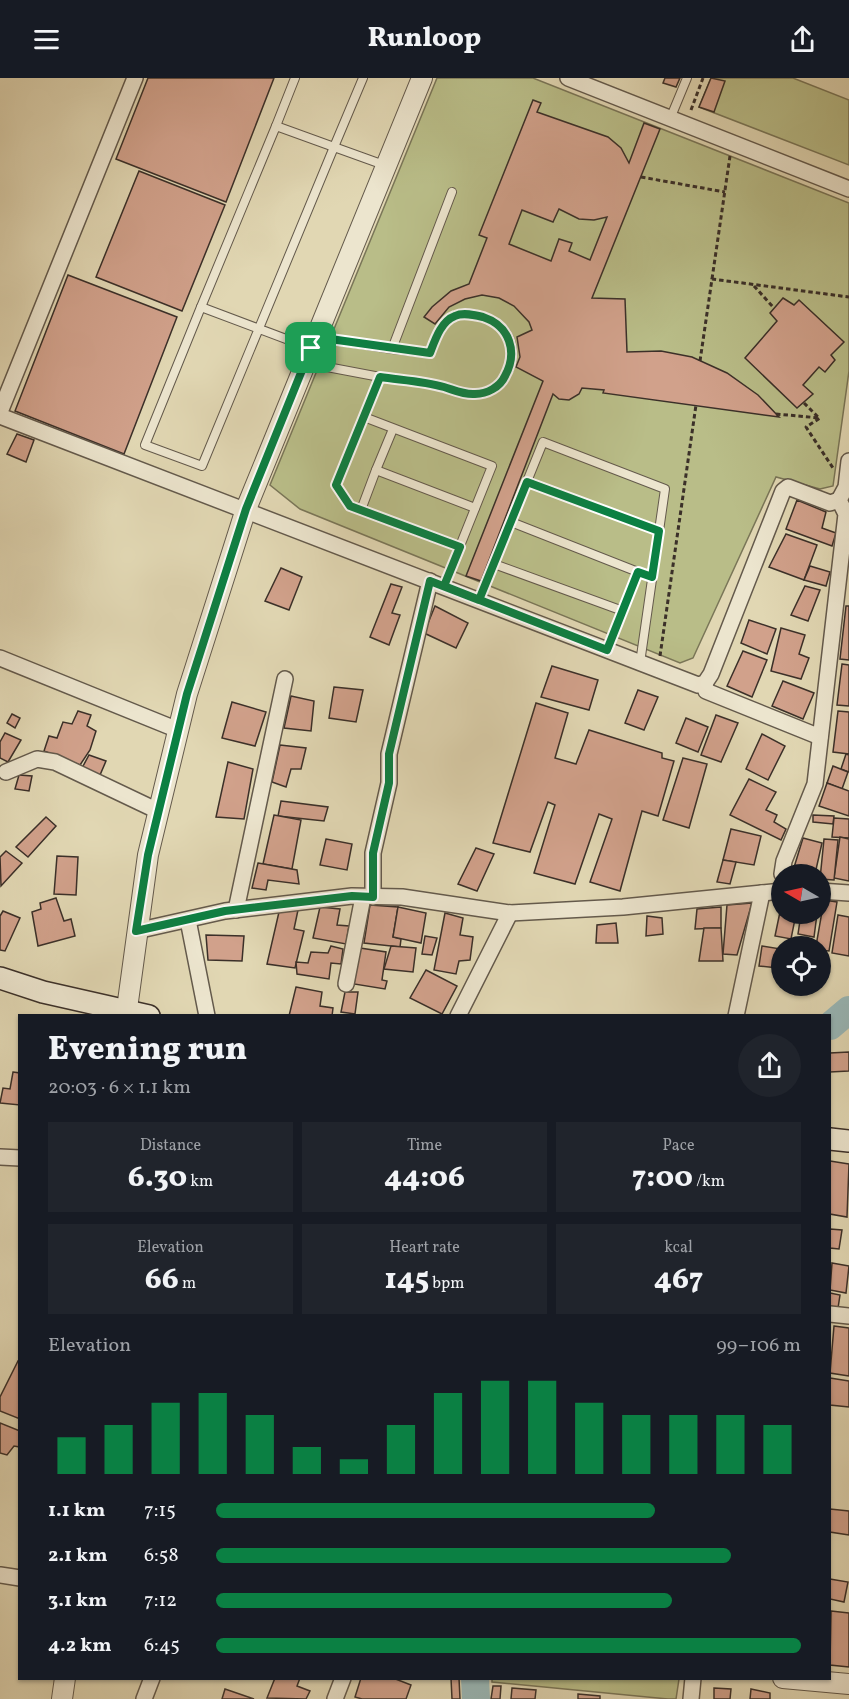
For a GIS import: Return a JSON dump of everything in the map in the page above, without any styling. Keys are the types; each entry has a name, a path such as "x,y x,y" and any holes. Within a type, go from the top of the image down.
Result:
{"main road":[{"path":"0,978 43,992 126,1013"},
{"path":"831,1138 849,1141"}],"street":[{"path":"135,78 0,414 698,685 705,683 711,674 783,491 788,487 830,503 843,494"},
{"path":"126,1013 148,855 187,694 246,509 422,78"},
{"path":"576,80 849,189"},
{"path":"784,864 815,784 846,514 843,494 849,461"},
{"path":"346,984 368,897 373,853 389,783 389,754 437,584"},
{"path":"0,658 178,730"},
{"path":"236,910 285,679"},
{"path":"705,683 706,691 820,737"},
{"path":"6,772 37,759 55,762 158,812"},
{"path":"136,931 236,910 368,897 402,897 510,913 623,907 771,891"},
{"path":"831,891 849,892"},
{"path":"736,1014 762,893"},
{"path":"459,1014 510,913"},
{"path":"188,920 207,1014"},
{"path":"0,1157 18,1158"},
{"path":"831,1314 849,1316"},
{"path":"0,1575 18,1578"},
{"path":"62,1699 65,1680"},
{"path":"144,1699 151,1680"},
{"path":"335,1699 342,1680"},
{"path":"691,1699 693,1680"},
{"path":"805,1680 849,1684"}],"lane":[{"path":"295,78 145,445 202,466 363,78"},
{"path":"670,119 687,78"},
{"path":"276,126 386,166"},
{"path":"392,349 452,192"},
{"path":"201,307 380,377 444,387 456,392 475,394 492,390 502,382 510,367 512,350 509,337 501,326 474,314 455,316 442,327 430,353 392,349 311,349"},
{"path":"380,377 336,485 350,506 460,547"},
{"path":"364,417 492,466 460,547 437,584"},
{"path":"361,510 393,429"},
{"path":"479,600 543,442 665,489 640,663"},
{"path":"376,470 475,508"},
{"path":"527,482 659,531"},
{"path":"511,522 652,577"},
{"path":"494,564 623,611"},
{"path":"607,650 638,572"}],"path":[{"path":"685,125 704,78"},
{"path":"700,361 732,143"},
{"path":"641,177 725,192"},
{"path":"712,279 849,297"},
{"path":"753,285 774,308"},
{"path":"804,403 820,418"},
{"path":"658,670 696,405"},
{"path":"776,414 820,418"},
{"path":"820,418 806,427 843,494"}],"green space":[{"path":"437,78 533,78 849,203 849,371 833,486 820,489 776,477 693,658 680,663 300,509 270,485"},
{"path":"711,78 793,78 849,100 849,165 699,107"},
{"path":"492,1680 679,1680 676,1699 492,1682"}],"building":[{"path":"148,78 274,78 226,202 116,159"},
{"path":"665,78 680,78 676,87 663,83"},
{"path":"711,78 725,81 714,112 699,107"},
{"path":"533,100 541,103 537,112 608,137 621,148 629,163 644,123 660,129 592,298 625,299 627,352 661,351 692,357 727,373 758,395 779,417 603,393 604,390 582,388 579,394 569,400 559,399 553,394 481,581 466,576 543,381 516,367 520,357 517,337 532,330 529,322 514,306 499,298 482,295 465,299 449,307 435,324 424,317 451,291 469,284 487,238 479,235","holes":["559,209 579,219 594,220 607,217 590,260 569,251 572,243 559,239 551,261 509,244 522,210 553,222"]},
{"path":"139,171 225,205 182,311 96,277"},
{"path":"68,275 177,317 124,454 15,411"},
{"path":"783,298 794,305 799,300 844,342 831,355 835,360 825,372 819,367 803,385 813,394 797,408 745,358 777,321 770,313"},
{"path":"17,434 34,440 26,462 7,454"},
{"path":"797,500 826,512 822,528 836,533 832,546 786,529"},
{"path":"786,534 817,545 804,580 769,567"},
{"path":"810,566 830,572 826,586 804,580"},
{"path":"281,568 302,577 289,610 265,601"},
{"path":"391,584 402,587 392,613 400,615 389,645 370,637"},
{"path":"805,586 820,590 808,621 791,615"},
{"path":"435,606 468,623 456,648 424,633"},
{"path":"846,606 849,606 849,660 840,659"},
{"path":"749,620 776,629 767,654 741,643"},
{"path":"781,628 805,635 799,654 809,658 801,679 771,671"},
{"path":"743,651 767,660 752,697 727,686"},
{"path":"842,664 849,665 849,706 837,705"},
{"path":"552,666 598,680 589,710 541,697"},
{"path":"783,681 814,693 803,719 772,706"},
{"path":"334,687 363,690 356,722 329,718"},
{"path":"638,690 658,697 644,730 625,723"},
{"path":"291,696 314,701 311,731 284,728"},
{"path":"232,702 266,712 255,746 222,738"},
{"path":"536,703 568,713 555,758 576,764 589,730 662,753 662,758 674,761 658,816 642,811 620,891 590,882 612,819 599,814 575,884 534,873 555,805 548,802 530,852 493,843"},
{"path":"78,711 91,715 87,726 96,731 90,750 80,765 44,751 49,736 57,738 63,722 72,724"},
{"path":"838,711 849,712 849,754 833,752"},
{"path":"12,714 20,718 15,728 7,723"},
{"path":"716,715 738,723 721,762 701,755"},
{"path":"686,718 708,727 698,752 676,743"},
{"path":"5,733 21,740 8,762 0,758 0,742"},
{"path":"762,734 785,746 768,780 746,769"},
{"path":"280,745 306,748 301,769 291,769 286,787 272,782"},
{"path":"846,754 849,755 849,772 841,769"},
{"path":"89,755 106,761 100,775 82,768"},
{"path":"683,758 707,764 689,828 663,820"},
{"path":"228,762 253,769 244,819 216,817"},
{"path":"833,766 848,772 842,789 827,783"},
{"path":"19,775 32,776 29,791 15,789"},
{"path":"749,779 776,792 766,810 777,815 774,822 786,829 781,840 730,815"},
{"path":"827,783 849,791 849,816 819,806"},
{"path":"281,801 328,807 324,821 278,816"},
{"path":"274,815 301,820 292,869 263,864"},
{"path":"813,815 834,816 833,824 813,822"},
{"path":"46,817 56,826 28,857 16,847"},
{"path":"834,818 849,819 849,838 832,837"},
{"path":"731,829 761,836 754,865 723,860"},
{"path":"840,837 849,839 849,881 834,878"},
{"path":"803,838 822,843 817,864 795,864"},
{"path":"326,839 352,844 347,870 320,865"},
{"path":"824,839 838,840 834,880 831,880 831,864 822,864"},
{"path":"476,848 494,854 477,891 458,884"},
{"path":"6,851 22,863 1,886 0,857"},
{"path":"57,856 78,857 76,895 54,894"},
{"path":"723,860 736,862 730,884 717,882"},
{"path":"258,863 297,870 299,884 268,880 266,890 252,888"},
{"path":"56,898 64,921 71,919 75,936 38,946 32,912 41,909 40,903"},
{"path":"831,901 837,902 831,939 831,936 818,936 820,924 831,924"},
{"path":"752,903 737,955 723,954 727,905"},
{"path":"370,905 398,907 393,937 401,939 400,947 364,943"},
{"path":"320,907 340,909 337,925 349,926 346,944 313,938"},
{"path":"398,907 426,913 421,943 393,937"},
{"path":"721,907 721,928 695,929 697,909"},
{"path":"298,910 294,929 304,931 295,968 267,964 279,912"},
{"path":"3,911 20,918 5,951 0,950 0,916"},
{"path":"445,913 463,918 460,935 473,937 470,960 459,961 456,974 434,970"},
{"path":"838,915 849,917 849,956 832,953"},
{"path":"647,916 662,918 663,934 646,936"},
{"path":"616,923 618,943 596,943 597,925"},
{"path":"777,924 794,924 792,936 775,936"},
{"path":"800,924 816,924 814,936 798,934"},
{"path":"704,928 721,928 723,961 699,961"},
{"path":"206,935 244,936 242,961 208,960"},
{"path":"425,936 437,938 432,955 422,954"},
{"path":"331,946 343,949 341,964 331,963 329,979 297,974 296,962 308,963 311,952 328,953"},
{"path":"391,946 416,948 413,972 384,969"},
{"path":"762,946 771,947 771,967 759,966"},
{"path":"360,948 386,952 382,980 387,981 385,989 354,984"},
{"path":"426,970 457,986 442,1014 410,998"},
{"path":"296,987 322,992 320,1006 333,1008 332,1014 289,1014"},
{"path":"345,992 358,992 355,1014 341,1012"},
{"path":"849,1052 849,1071 831,1072 831,1053"},
{"path":"13,1072 18,1073 18,1105 0,1103 3,1088 10,1089"},
{"path":"831,1161 849,1164 847,1217 831,1214"},
{"path":"831,1229 842,1230 839,1249 831,1248"},
{"path":"832,1263 849,1266 846,1293 831,1290"},
{"path":"831,1293 840,1295 838,1308 831,1307"},
{"path":"834,1326 849,1328 849,1376 831,1373"},
{"path":"18,1361 18,1418 0,1411 0,1397"},
{"path":"831,1378 849,1381 849,1407 831,1405"},
{"path":"0,1423 18,1430 18,1447 14,1446 7,1455 0,1453"},
{"path":"831,1509 849,1511 849,1535 831,1532"},
{"path":"831,1579 848,1582 844,1602 831,1599"},
{"path":"831,1611 849,1613 849,1667 831,1665"},
{"path":"274,1680 299,1680 297,1686 310,1691 306,1699 267,1698"},
{"path":"360,1680 398,1680 411,1685 406,1699 355,1697"},
{"path":"451,1680 459,1680 460,1699 452,1699"},
{"path":"493,1686 501,1686 500,1699 491,1699"},
{"path":"512,1688 536,1690 535,1699 511,1699"},
{"path":"714,1688 731,1689 730,1699 714,1699"},
{"path":"225,1689 254,1699 222,1699"},
{"path":"751,1689 770,1693 770,1699 750,1699"},
{"path":"578,1694 600,1696 600,1699 578,1699"}],"waterway":[{"path":"831,1025 849,1010"},
{"path":"475,1680 476,1699"}],"route":[{"path":"311,348 246,509 187,694 148,855 136,931 225,911 352,896 373,897 373,853 389,783 389,754 430,581 479,600 527,482 659,531 652,577 638,572 607,650 479,600 444,586 460,547 350,506 336,485 380,377 444,387 456,392 475,394 492,390 502,382 510,367 512,350 509,337 501,326 474,314 455,316 442,327 430,353 316,337 311,348"}]}
